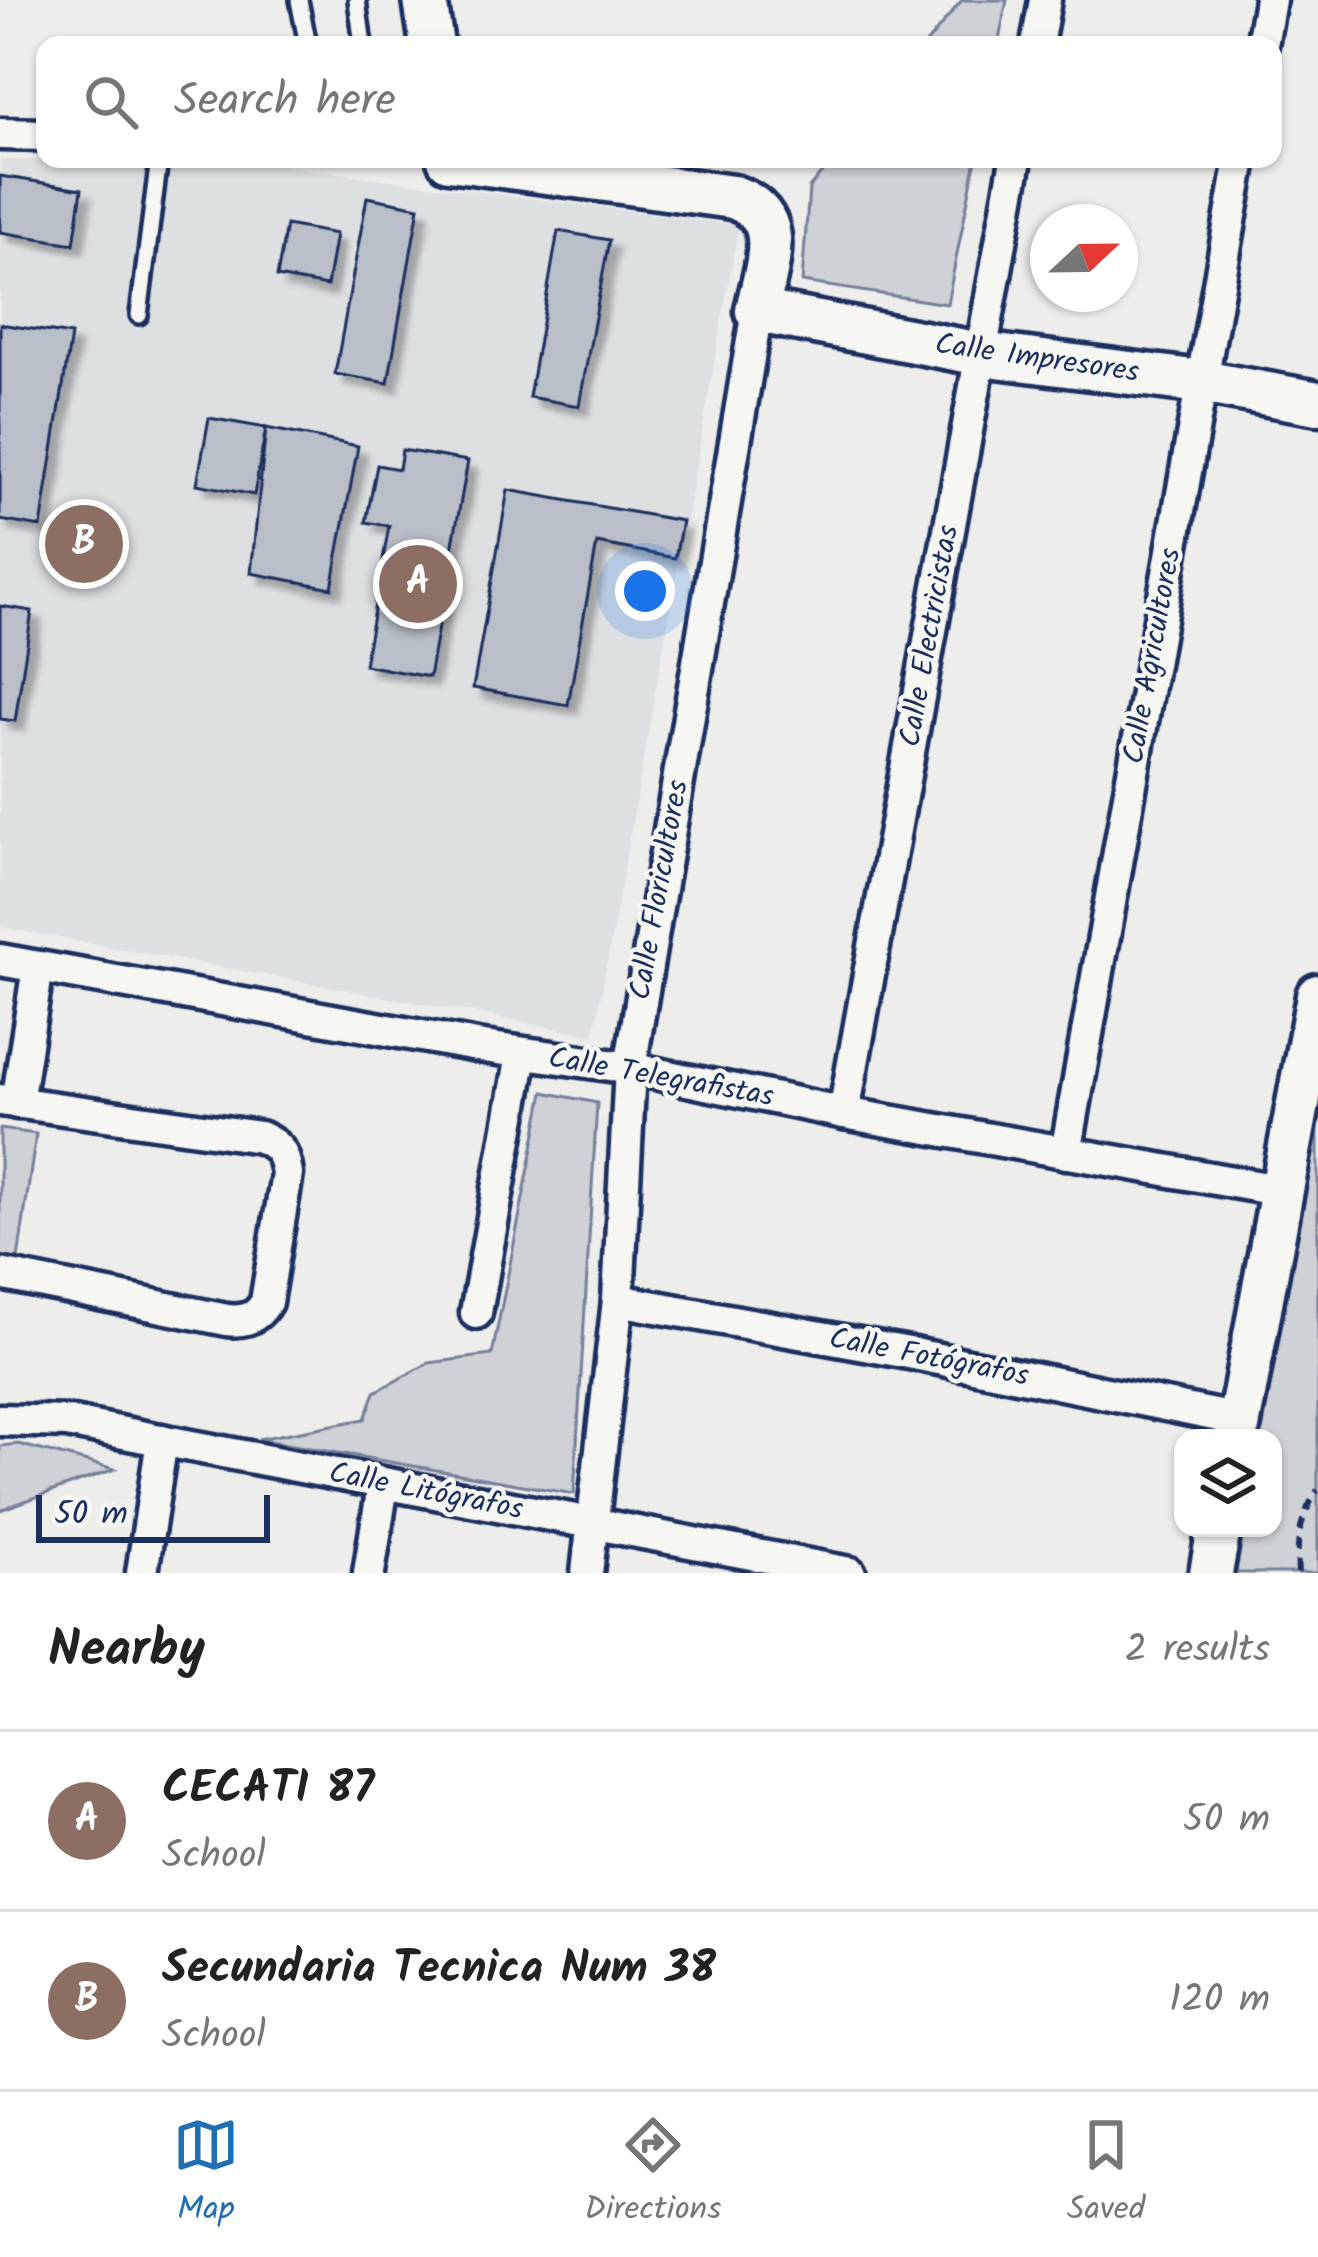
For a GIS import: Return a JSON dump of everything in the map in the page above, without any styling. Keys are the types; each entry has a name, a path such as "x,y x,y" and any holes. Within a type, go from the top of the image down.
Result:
{"street":[{"path":"425,0 431,36"},
{"path":"1039,36 1045,0"},
{"path":"1264,36 1270,0"},
{"path":"0,134 36,135"},
{"name":"Calle Floricultores","path":"516,168 733,197 753,204 763,214 770,248 630,1068 618,1300 587,1573"},
{"name":"Calle Electricistas","path":"844,1113 1014,168"},
{"name":"Calle Agricultores","path":"1066,1153 1239,168"},
{"name":"Calle Impresores","path":"757,310 981,354 1201,382 1318,403"},
{"name":"Calle Telegrafistas","path":"0,960 522,1054 630,1068 844,1113 1283,1191"},
{"path":"0,1274 227,1320 250,1318 266,1302 287,1174 285,1157 275,1144 260,1137 8,1101 38,967"},
{"path":"1237,1429 1318,996"},
{"path":"476,1312 522,1054"},
{"name":"Calle Fotógrafos","path":"618,1300 909,1353 1237,1429"},
{"name":"Calle Litógrafos","path":"0,1420 67,1422 835,1571"},
{"path":"142,1573 161,1440"},
{"path":"369,1573 382,1485"},
{"path":"1211,1573 1217,1537"}],"lane":[{"path":"299,0 306,36"},
{"path":"357,0 362,36"},
{"path":"140,316 158,168"}],"path":[{"path":"1298,1573 1296,1550 1303,1516 1318,1490"}],"shaded area":[{"path":"962,0 1007,0 1000,36 932,36"},
{"path":"0,160 36,160 36,168 299,168 739,225 594,1035 0,927"},
{"path":"826,168 974,168 947,304 802,282 809,188"},
{"path":"544,1092 597,1103 574,1494 258,1439 365,1419 375,1392 429,1363 492,1355"},
{"path":"1318,1123 1318,1573 1236,1573 1242,1537 1282,1537 1282,1429 1263,1429"},
{"path":"0,1129 36,1134 18,1259 0,1257"},
{"path":"18,1444 115,1469 0,1510 0,1446"}],"building":[{"path":"0,176 82,189 74,244 0,232"},
{"path":"367,197 419,207 388,383 335,374"},
{"path":"286,225 336,234 327,286 277,277"},
{"path":"558,231 609,240 579,406 529,397"},
{"path":"0,324 71,335 41,527 0,520"},
{"path":"209,418 266,428 254,495 197,484"},
{"path":"266,428 358,446 332,588 251,573"},
{"path":"402,450 468,461 429,677 364,665 389,526 366,522 377,465 399,469"},
{"path":"508,490 682,521 675,558 597,543 568,705 473,688"},
{"path":"0,606 32,611 15,721 0,719"}],"place":[{"name":"Secundaria Tecnica Num 38","path":"84,544"},
{"name":"CECATI 87","path":"418,584"}]}
